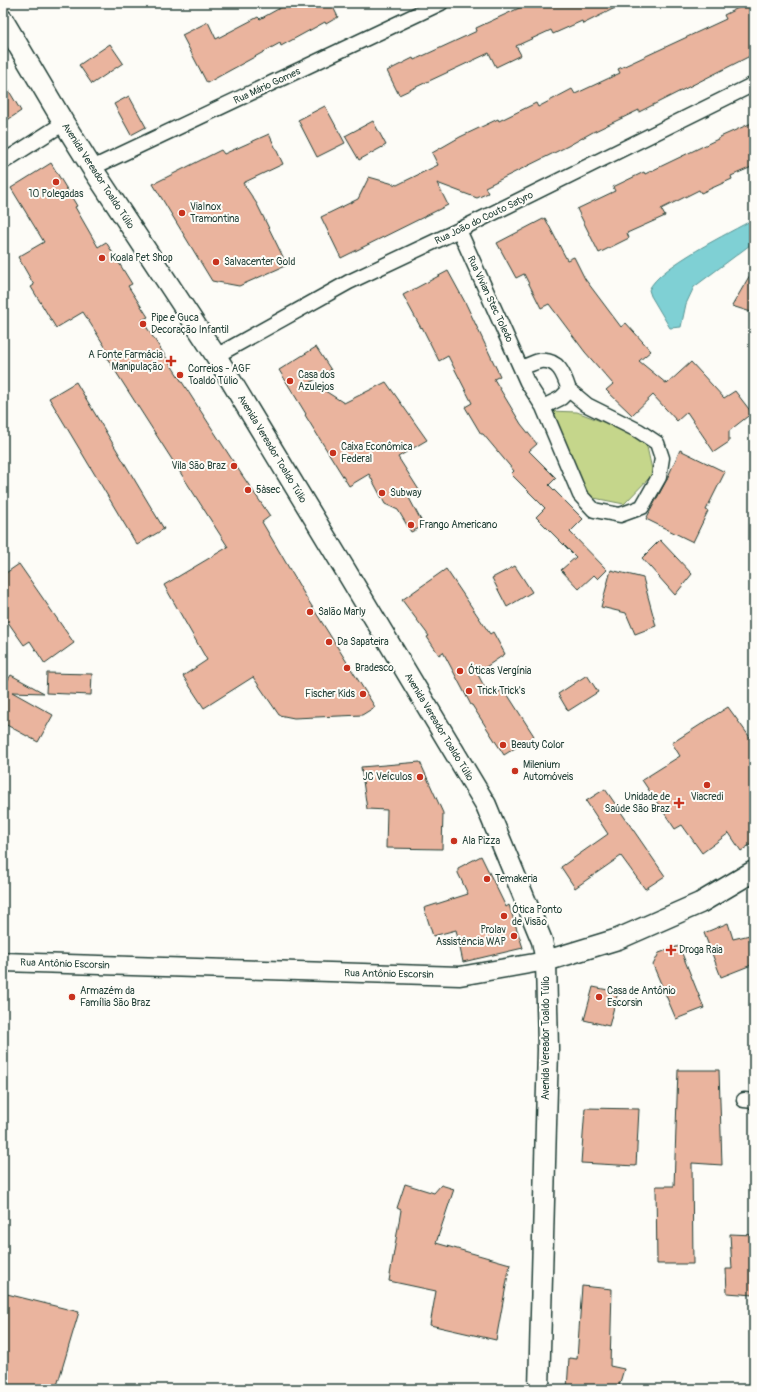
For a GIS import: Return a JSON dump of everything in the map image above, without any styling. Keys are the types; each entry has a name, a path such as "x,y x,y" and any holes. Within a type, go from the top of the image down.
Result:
{"main road":[{"name":"Avenida Vereador Toaldo Túlio","path":"3,20 92,168 216,356 486,806 542,941 546,961 548,1049 539,1389"},
{"name":"Rua Antônio Escorsin","path":"546,961 618,939 700,903 754,871"}],"street":[{"name":"Rua Mário Gomes","path":"92,168 441,3"},
{"name":"Rua João do Couto Satyro","path":"216,356 349,282 459,230 754,84"},
{"path":"3,162 64,123"},
{"name":"Rua Vivian Stec Toledo","path":"459,230 527,382 543,406 580,495 594,510 620,515 642,508 659,478 662,458 657,443 587,405 569,390 560,368 550,363 540,361 521,368"},
{"path":"543,406 561,398 569,390"},
{"name":"Rua Antônio Escorsin","path":"3,962 460,976 546,961"}],"green space":[{"path":"549,411 577,412 645,438 653,474 624,504 584,496"}],"water":[{"path":"754,219 754,242 694,287 686,304 681,327 670,328 649,290 655,281 680,261"}],"building":[{"path":"289,3 331,3 338,17 326,24 325,22 281,46 280,43 207,83 182,35 208,22 216,39 258,17 260,19"},
{"path":"530,3 625,3 583,24 582,21 553,34 551,30 516,46 521,55 496,67 489,53 399,95 387,71 413,58 414,60 477,31 476,28"},
{"path":"748,3 754,3 754,54 639,112 639,110 593,132 485,187 488,193 477,198 437,183 448,205 341,258 321,217 358,199 369,177 397,185 438,165 432,153 460,137 498,119 499,121 536,103 538,107 572,89 575,94 620,73 618,69 726,19 724,15"},
{"path":"110,44 123,63 92,84 79,65"},
{"path":"3,81 21,111 3,123"},
{"path":"129,96 146,127 131,135 114,104"},
{"path":"325,106 345,143 317,157 298,120"},
{"path":"373,121 386,145 359,160 345,136"},
{"path":"754,122 754,166 731,176 732,179 701,193 699,190 661,209 665,216 627,233 629,238 599,253 577,209 615,191 613,187 644,172 645,174"},
{"path":"269,134 283,164 243,183 257,204 287,265 239,286 212,281 153,184 221,150 224,154"},
{"path":"51,163 77,206 75,207 98,247 106,242 132,284 128,286 148,317 142,320 270,516 262,522 306,597 375,707 362,715 294,718 279,715 253,677 204,708 183,676 207,660 164,585 228,547 107,358 111,356 83,312 56,328 31,287 34,285 18,257 44,242 11,188"},
{"path":"545,218 567,260 574,257 585,279 621,327 626,323 651,351 639,361 667,384 691,362 724,398 735,391 752,413 729,431 729,442 714,452 687,412 677,421 653,395 632,415 606,390 613,384 585,352 549,304 541,308 524,274 516,278 497,243"},
{"path":"754,268 754,313 732,306"},
{"path":"448,271 466,304 500,376 494,379 521,424 537,444 529,451 556,478 549,485 583,519 570,532 607,570 598,579 594,575 579,589 561,570 576,557 536,517 545,508 511,474 514,471 483,434 481,434 465,407 472,403 448,356 439,361 422,327 421,328 403,295"},
{"path":"316,347 331,370 311,382 344,403 386,382 427,440 398,457 419,490 408,496 424,526 411,532 398,510 385,504 369,474 349,486 305,415 306,414 279,370"},
{"path":"76,382 164,529 137,545 49,398"},
{"path":"680,450 725,472 706,510 708,511 693,542 646,519"},
{"path":"660,540 692,574 675,595 642,558"},
{"path":"19,564 74,643 45,664 30,641 24,645 3,615 3,575"},
{"path":"515,566 532,592 507,607 492,578"},
{"path":"446,569 490,634 493,632 505,654 477,673 490,697 504,689 534,736 504,755 471,705 443,652 439,655 427,637 429,636 402,600"},
{"path":"611,570 643,578 656,626 635,634 626,613 601,607"},
{"path":"47,673 92,674 91,695 46,693"},
{"path":"11,675 44,693 12,692 53,715 38,742 3,723 3,687"},
{"path":"587,675 598,692 568,711 558,694"},
{"path":"728,707 754,743 754,842 741,851 729,833 702,853 682,825 675,829 642,780 680,756 672,743"},
{"path":"420,762 443,813 442,849 386,848 387,810 367,809 361,767"},
{"path":"605,789 665,876 645,889 621,856 575,888 561,867 608,834 586,801"},
{"path":"481,856 506,907 509,905 523,948 463,962 456,930 433,936 424,908 468,894 458,873 458,868"},
{"path":"728,923 733,939 754,934 754,964 721,977 704,933"},
{"path":"679,946 704,1008 676,1019 653,965 659,953"},
{"path":"593,987 618,992 609,1026 584,1020"},
{"path":"678,1070 719,1070 722,1165 692,1163 693,1264 657,1264 656,1186 674,1186"},
{"path":"585,1108 639,1109 636,1166 581,1163"},
{"path":"405,1184 434,1193 441,1185 454,1189 436,1243 510,1264 496,1340 430,1325 436,1291 389,1281 401,1210 397,1208"},
{"path":"730,1234 754,1235 754,1295 727,1293 726,1269 732,1269"},
{"path":"582,1286 612,1289 610,1366 624,1369 618,1389 567,1389 569,1358 577,1359"},
{"path":"3,1293 79,1312 56,1389 3,1389"}],"place":[{"name":"10 Polegadas","path":"56,182"},
{"name":"ViaInox Tramontina","path":"182,213"},
{"name":"Koala Pet Shop","path":"102,258"},
{"name":"Salvacenter Gold","path":"216,262"},
{"name":"Pipe e Guca Decoração Infantil","path":"143,324"},
{"name":"A Fonte Farmácia Manipulação","path":"171,361"},
{"name":"Correios - AGF Toaldo Túlio","path":"180,375"},
{"name":"Casa dos Azulejos","path":"290,381"},
{"name":"Caixa Econômica Federal","path":"333,453"},
{"name":"Vila São Braz","path":"234,466"},
{"name":"5àsec","path":"248,490"},
{"name":"Subway","path":"382,493"},
{"name":"Frango Americano","path":"411,525"},
{"name":"Salão Marly","path":"310,612"},
{"name":"Da Sapateira","path":"329,642"},
{"name":"Bradesco","path":"347,668"},
{"name":"Óticas Vergínia","path":"460,671"},
{"name":"Trick Trick's","path":"469,691"},
{"name":"Fischer Kids","path":"363,694"},
{"name":"Beauty Color","path":"503,745"},
{"name":"Milenium Automóveis","path":"515,771"},
{"name":"JC Veículos","path":"420,777"},
{"name":"Viacredi","path":"707,785"},
{"name":"Unidade de Saúde São Braz","path":"679,803"},
{"name":"Ala Pizza","path":"454,841"},
{"name":"Temakeria","path":"487,879"},
{"name":"Ótica Ponto de Visão","path":"504,916"},
{"name":"Prolav Assistência WAP","path":"514,936"},
{"name":"Droga Raia","path":"671,950"},
{"name":"Armazém da Família São Braz","path":"72,997"},
{"name":"Casa de Antônio Escorsin","path":"599,997"}]}
